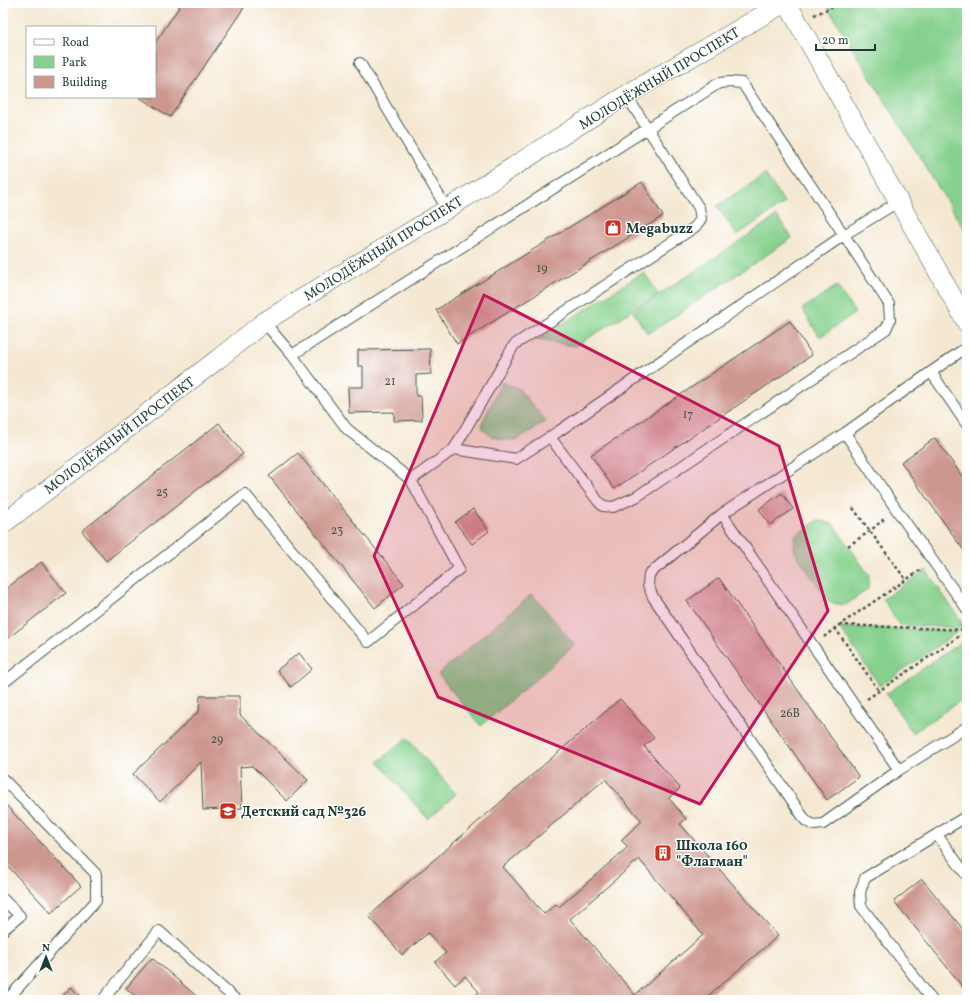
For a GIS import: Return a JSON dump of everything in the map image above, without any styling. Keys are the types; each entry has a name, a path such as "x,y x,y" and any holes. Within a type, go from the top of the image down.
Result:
{"street":[{"path":"785,3 967,323"},
{"name":"МОЛОДЁЖНЫЙ ПРОСПЕКТ","path":"3,524 264,322 447,209 626,95 785,3"}],"lane":[{"path":"360,63 447,209"},
{"path":"292,355 719,83 742,83 889,304 890,320 886,329 636,497 613,507 603,506 598,501 550,437"},
{"path":"411,480 454,449 514,345 695,227 701,219 699,208 626,95"},
{"path":"454,449 516,458 550,437 844,235 898,202"},
{"path":"3,683 245,494 368,642 459,569 411,480 347,429 292,355 264,322"},
{"path":"967,347 845,433 722,514 649,574 648,585 652,597 806,821 814,825 823,824 899,770 967,727"},
{"path":"931,372 967,425"},
{"path":"845,433 967,610"},
{"path":"722,514 899,770"},
{"path":"3,778 96,874 96,901 7,1000"},
{"path":"932,1000 861,906 860,892 865,878 967,816"},
{"path":"937,834 967,876"},
{"path":"3,899 20,916 3,930"},
{"path":"107,1000 105,997 159,931 236,1000"}],"path":[{"path":"797,22 842,3"},
{"path":"854,508 906,580"},
{"path":"848,546 870,531 896,509"},
{"path":"812,646 835,628 926,566 934,563"},
{"path":"840,625 967,630"},
{"path":"835,628 879,691"},
{"path":"856,708 967,630"}],"highlighted area":[{"path":"484,295 779,446 828,611 700,804 438,697 374,556"}],"green space":[{"path":"829,3 967,3 967,234 826,5"},
{"path":"765,174 785,203 737,235 717,206"},
{"path":"777,216 792,238 648,334 633,312"},
{"path":"644,272 658,294 576,346 537,340"},
{"path":"837,286 855,313 820,337 802,309"},
{"path":"502,382 518,388 546,421 517,440 505,440 492,437 483,429 482,423"},
{"path":"818,520 833,524 869,575 868,589 846,605 830,603 794,551 795,536"},
{"path":"926,570 966,628 899,625 883,599"},
{"path":"532,594 575,645 481,726 438,674"},
{"path":"839,627 959,631 880,686"},
{"path":"967,638 967,696 913,733 886,694"},
{"path":"407,738 456,794 428,819 378,762"}],"building":[{"path":"182,3 247,3 170,117 141,98 156,98 156,42"},
{"path":"642,182 663,216 457,344 436,310"},
{"path":"790,321 812,355 614,489 591,455"},
{"path":"430,349 431,374 416,375 416,396 421,396 422,420 394,421 394,412 349,413 348,387 363,387 363,366 358,366 358,350"},
{"path":"219,423 243,454 106,561 82,531"},
{"path":"935,438 967,483 967,555 901,462"},
{"path":"298,453 404,584 375,608 269,476"},
{"path":"782,493 793,509 770,525 759,509"},
{"path":"473,509 489,531 472,544 455,522"},
{"path":"41,562 66,593 3,642 3,591"},
{"path":"719,578 859,777 827,800 687,601"},
{"path":"299,653 312,669 291,687 277,670"},
{"path":"200,696 240,696 240,715 308,780 287,801 252,766 240,767 242,808 203,810 201,762 160,802 133,774 199,711"},
{"name":"Школа 160 \"Флагман\"","path":"620,699 654,738 644,746 680,788 669,798 686,819 680,824 778,936 703,1000 470,1000 479,992 465,976 455,985 435,962 446,953 428,933 402,955 369,916","holes":["605,779 642,821 621,840 628,847 559,907 556,904 544,914 503,867","639,859 703,935 635,995 570,919"]},
{"path":"3,802 81,886 51,913 3,861"},
{"path":"922,879 967,934 967,992 894,901"},
{"path":"152,958 201,1000 140,1000 126,988"},
{"path":"71,987 84,1000 59,1000"}],"place":[{"name":"Megabuzz","path":"613,228"},
{"name":"Детский сад №326","path":"228,811"},
{"name":"Школа 160 \"Флагман\"","path":"663,853"}]}
